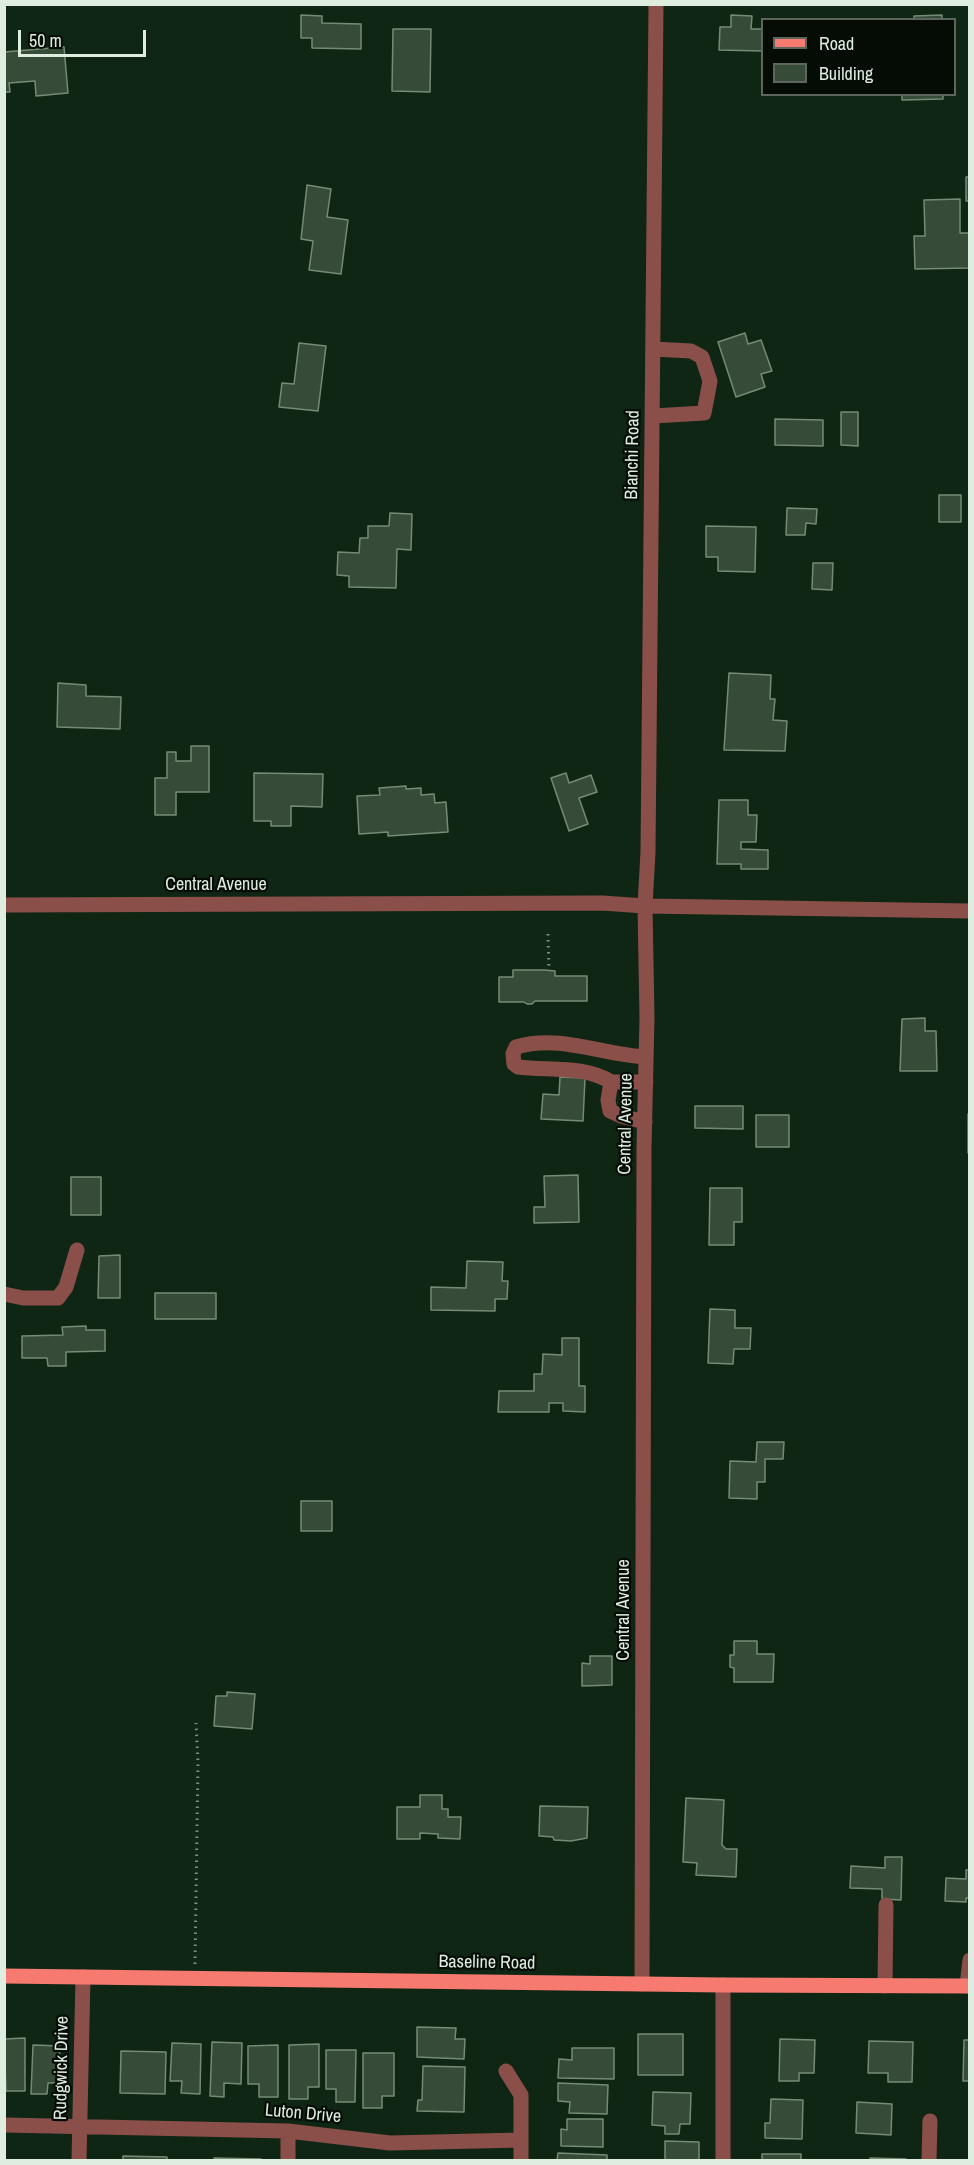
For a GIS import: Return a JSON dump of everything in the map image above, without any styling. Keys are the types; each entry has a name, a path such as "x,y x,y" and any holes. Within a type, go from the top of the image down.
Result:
{"main road":[{"name":"Baseline Road","path":"4,1976 968,1986"}],"street":[{"name":"Bianchi Road","path":"645,906 648,852 656,4"},
{"path":"653,349 691,351 702,357 710,381 704,413 653,416"},
{"name":"Central Avenue","path":"4,905 602,903 645,906 642,1984"},
{"path":"645,906 964,909 969,911"},
{"path":"645,1082 611,1082 601,1075 587,1071 518,1067 514,1064 513,1054 516,1047 543,1042 571,1043 646,1057"},
{"path":"611,1082 608,1093 610,1111 645,1122"},
{"path":"4,1294 23,1298 58,1298 66,1287 77,1250"},
{"path":"885,1986 886,1905"},
{"path":"968,1986 969,1960"},
{"name":"Rudgwick Drive","path":"79,2160 83,1977"},
{"path":"723,1985 723,2160"},
{"path":"506,2071 521,2095 521,2160"},
{"path":"929,2160 930,2121"},
{"name":"Luton Drive","path":"4,2125 288,2131 390,2143 521,2140"},
{"path":"288,2131 288,2160"}],"path":[{"path":"548,934 549,971"},
{"path":"195,1978 198,1762 196,1723"}],"building":[{"path":"301,15 322,16 322,23 361,24 361,49 312,48 312,38 301,38"},
{"path":"731,15 752,16 751,29 761,29 761,51 719,50 720,27 731,27"},
{"path":"942,15 942,18 914,18 914,16"},
{"path":"393,29 431,29 430,92 392,91"},
{"path":"64,47 68,93 36,96 35,81 9,83 10,92 4,92 4,52"},
{"path":"902,96 943,96 943,99 902,100"},
{"path":"966,177 970,177 970,201 966,201"},
{"path":"307,185 331,189 327,217 348,220 341,274 309,270 313,241 301,239"},
{"path":"960,199 960,233 970,233 970,268 915,269 914,236 925,236 924,200"},
{"path":"745,333 748,344 761,340 772,371 761,374 765,387 736,397 718,342"},
{"path":"299,343 326,346 318,411 279,407 282,383 294,384"},
{"path":"841,412 858,412 858,446 841,445"},
{"path":"775,419 823,420 823,446 775,445"},
{"path":"939,495 961,495 961,522 939,522"},
{"path":"787,508 817,509 816,524 806,523 805,535 786,535"},
{"path":"390,513 412,514 411,550 397,549 396,588 349,587 349,576 337,575 338,552 359,553 360,538 368,538 368,526 389,526"},
{"path":"706,526 756,527 755,572 718,571 718,557 706,557"},
{"path":"813,563 833,563 832,590 812,589"},
{"path":"729,673 771,675 770,699 775,699 773,720 787,721 785,751 724,750"},
{"path":"58,683 86,685 86,696 121,697 120,729 57,727"},
{"path":"191,746 209,746 209,792 176,792 176,815 155,815 155,778 167,778 167,752 176,752 176,761 191,761"},
{"path":"254,773 323,774 322,807 291,806 291,826 271,826 271,821 254,821"},
{"path":"566,773 569,783 591,775 597,792 579,798 588,824 569,831 551,778"},
{"path":"406,786 406,789 421,788 421,795 434,794 435,803 446,802 448,832 388,836 388,832 359,834 357,796 380,795 379,788"},
{"path":"719,800 748,800 748,815 757,815 756,842 741,842 741,849 768,850 768,869 741,869 741,864 717,864"},
{"path":"513,970 555,971 555,976 587,976 587,1001 535,1001 532,1004 499,1002 499,977 513,977"},
{"path":"925,1018 925,1031 936,1031 937,1071 900,1071 902,1019"},
{"path":"560,1077 585,1078 583,1121 541,1119 543,1094 559,1095"},
{"path":"695,1106 743,1106 743,1129 695,1128"},
{"path":"968,1114 970,1114 970,1153 968,1153"},
{"path":"756,1115 789,1115 789,1147 756,1147"},
{"path":"578,1175 579,1222 534,1223 534,1207 545,1207 544,1176"},
{"path":"71,1177 101,1177 101,1215 71,1215"},
{"path":"710,1188 742,1188 742,1222 734,1222 734,1245 709,1245"},
{"path":"120,1255 120,1298 98,1298 99,1256"},
{"path":"467,1261 503,1262 502,1281 508,1281 507,1299 495,1299 495,1311 431,1310 431,1287 466,1288"},
{"path":"155,1293 216,1293 216,1319 155,1319"},
{"path":"710,1309 735,1310 735,1328 751,1328 750,1349 734,1349 733,1364 708,1363"},
{"path":"86,1326 86,1330 105,1330 105,1351 66,1352 66,1366 48,1366 47,1358 22,1358 22,1336 63,1335 62,1327"},
{"path":"562,1338 579,1338 579,1386 585,1386 585,1412 563,1411 563,1403 549,1403 549,1412 498,1412 499,1391 534,1391 534,1374 542,1374 543,1354 562,1355"},
{"path":"757,1442 784,1442 783,1459 765,1459 765,1482 757,1482 757,1499 729,1498 730,1461 756,1462"},
{"path":"301,1501 332,1501 332,1531 301,1531"},
{"path":"734,1641 757,1641 757,1654 774,1654 773,1682 734,1682 734,1668 730,1667 730,1655 734,1655"},
{"path":"590,1656 612,1656 612,1685 582,1686 582,1663 590,1664"},
{"path":"227,1692 255,1694 252,1729 214,1726 216,1696 227,1696"},
{"path":"420,1795 442,1795 442,1809 448,1809 448,1817 461,1817 460,1839 438,1838 438,1834 420,1833 420,1839 397,1839 397,1807 420,1807"},
{"path":"686,1798 724,1800 722,1845 726,1849 737,1849 736,1877 696,1875 697,1863 683,1862"},
{"path":"540,1806 588,1807 587,1838 571,1841 539,1836"},
{"path":"885,1857 902,1857 901,1900 882,1899 882,1889 850,1888 851,1866 885,1868"},
{"path":"966,1870 970,1870 970,1898 966,1898 966,1902 945,1901 946,1878 966,1879"},
{"path":"417,2027 456,2028 455,2039 465,2039 464,2059 417,2057"},
{"path":"638,2034 683,2034 683,2075 638,2075"},
{"path":"25,2038 25,2091 6,2091 4,2039"},
{"path":"780,2039 815,2040 814,2073 799,2073 799,2081 779,2081"},
{"path":"964,2040 970,2040 970,2081 963,2081"},
{"path":"869,2041 913,2042 912,2082 888,2082 888,2073 868,2073"},
{"path":"212,2042 242,2043 241,2084 224,2083 224,2097 210,2096"},
{"path":"172,2043 201,2044 200,2094 181,2093 182,2081 170,2081"},
{"path":"319,2044 319,2087 308,2087 308,2099 289,2099 289,2045"},
{"path":"33,2045 60,2046 58,2083 48,2083 47,2094 31,2094"},
{"path":"278,2045 278,2097 259,2097 259,2084 248,2084 248,2046"},
{"path":"572,2048 614,2048 614,2079 558,2078 559,2059 572,2060"},
{"path":"326,2050 356,2050 355,2102 336,2102 336,2089 326,2089"},
{"path":"121,2051 166,2052 165,2094 120,2093"},
{"path":"363,2053 394,2053 394,2096 382,2096 382,2108 363,2108"},
{"path":"423,2066 465,2067 464,2112 417,2111 418,2100 422,2100"},
{"path":"558,2083 608,2085 607,2114 569,2113 570,2102 558,2101"},
{"path":"653,2092 691,2093 690,2124 680,2124 679,2134 665,2134 665,2126 652,2125"},
{"path":"771,2099 803,2100 802,2139 765,2138 765,2123 770,2123"},
{"path":"857,2102 892,2104 891,2135 856,2133"},
{"path":"567,2119 603,2119 603,2147 561,2146 561,2129 567,2130"},
{"path":"665,2141 699,2142 699,2160 665,2160"},
{"path":"558,2153 607,2155 607,2160 557,2160"},
{"path":"762,2154 801,2154 801,2160 762,2160"},
{"path":"123,2156 167,2157 167,2160 123,2160"},
{"path":"214,2158 261,2159 261,2160 214,2160"},
{"path":"870,2158 906,2159 906,2160 870,2160"}]}
